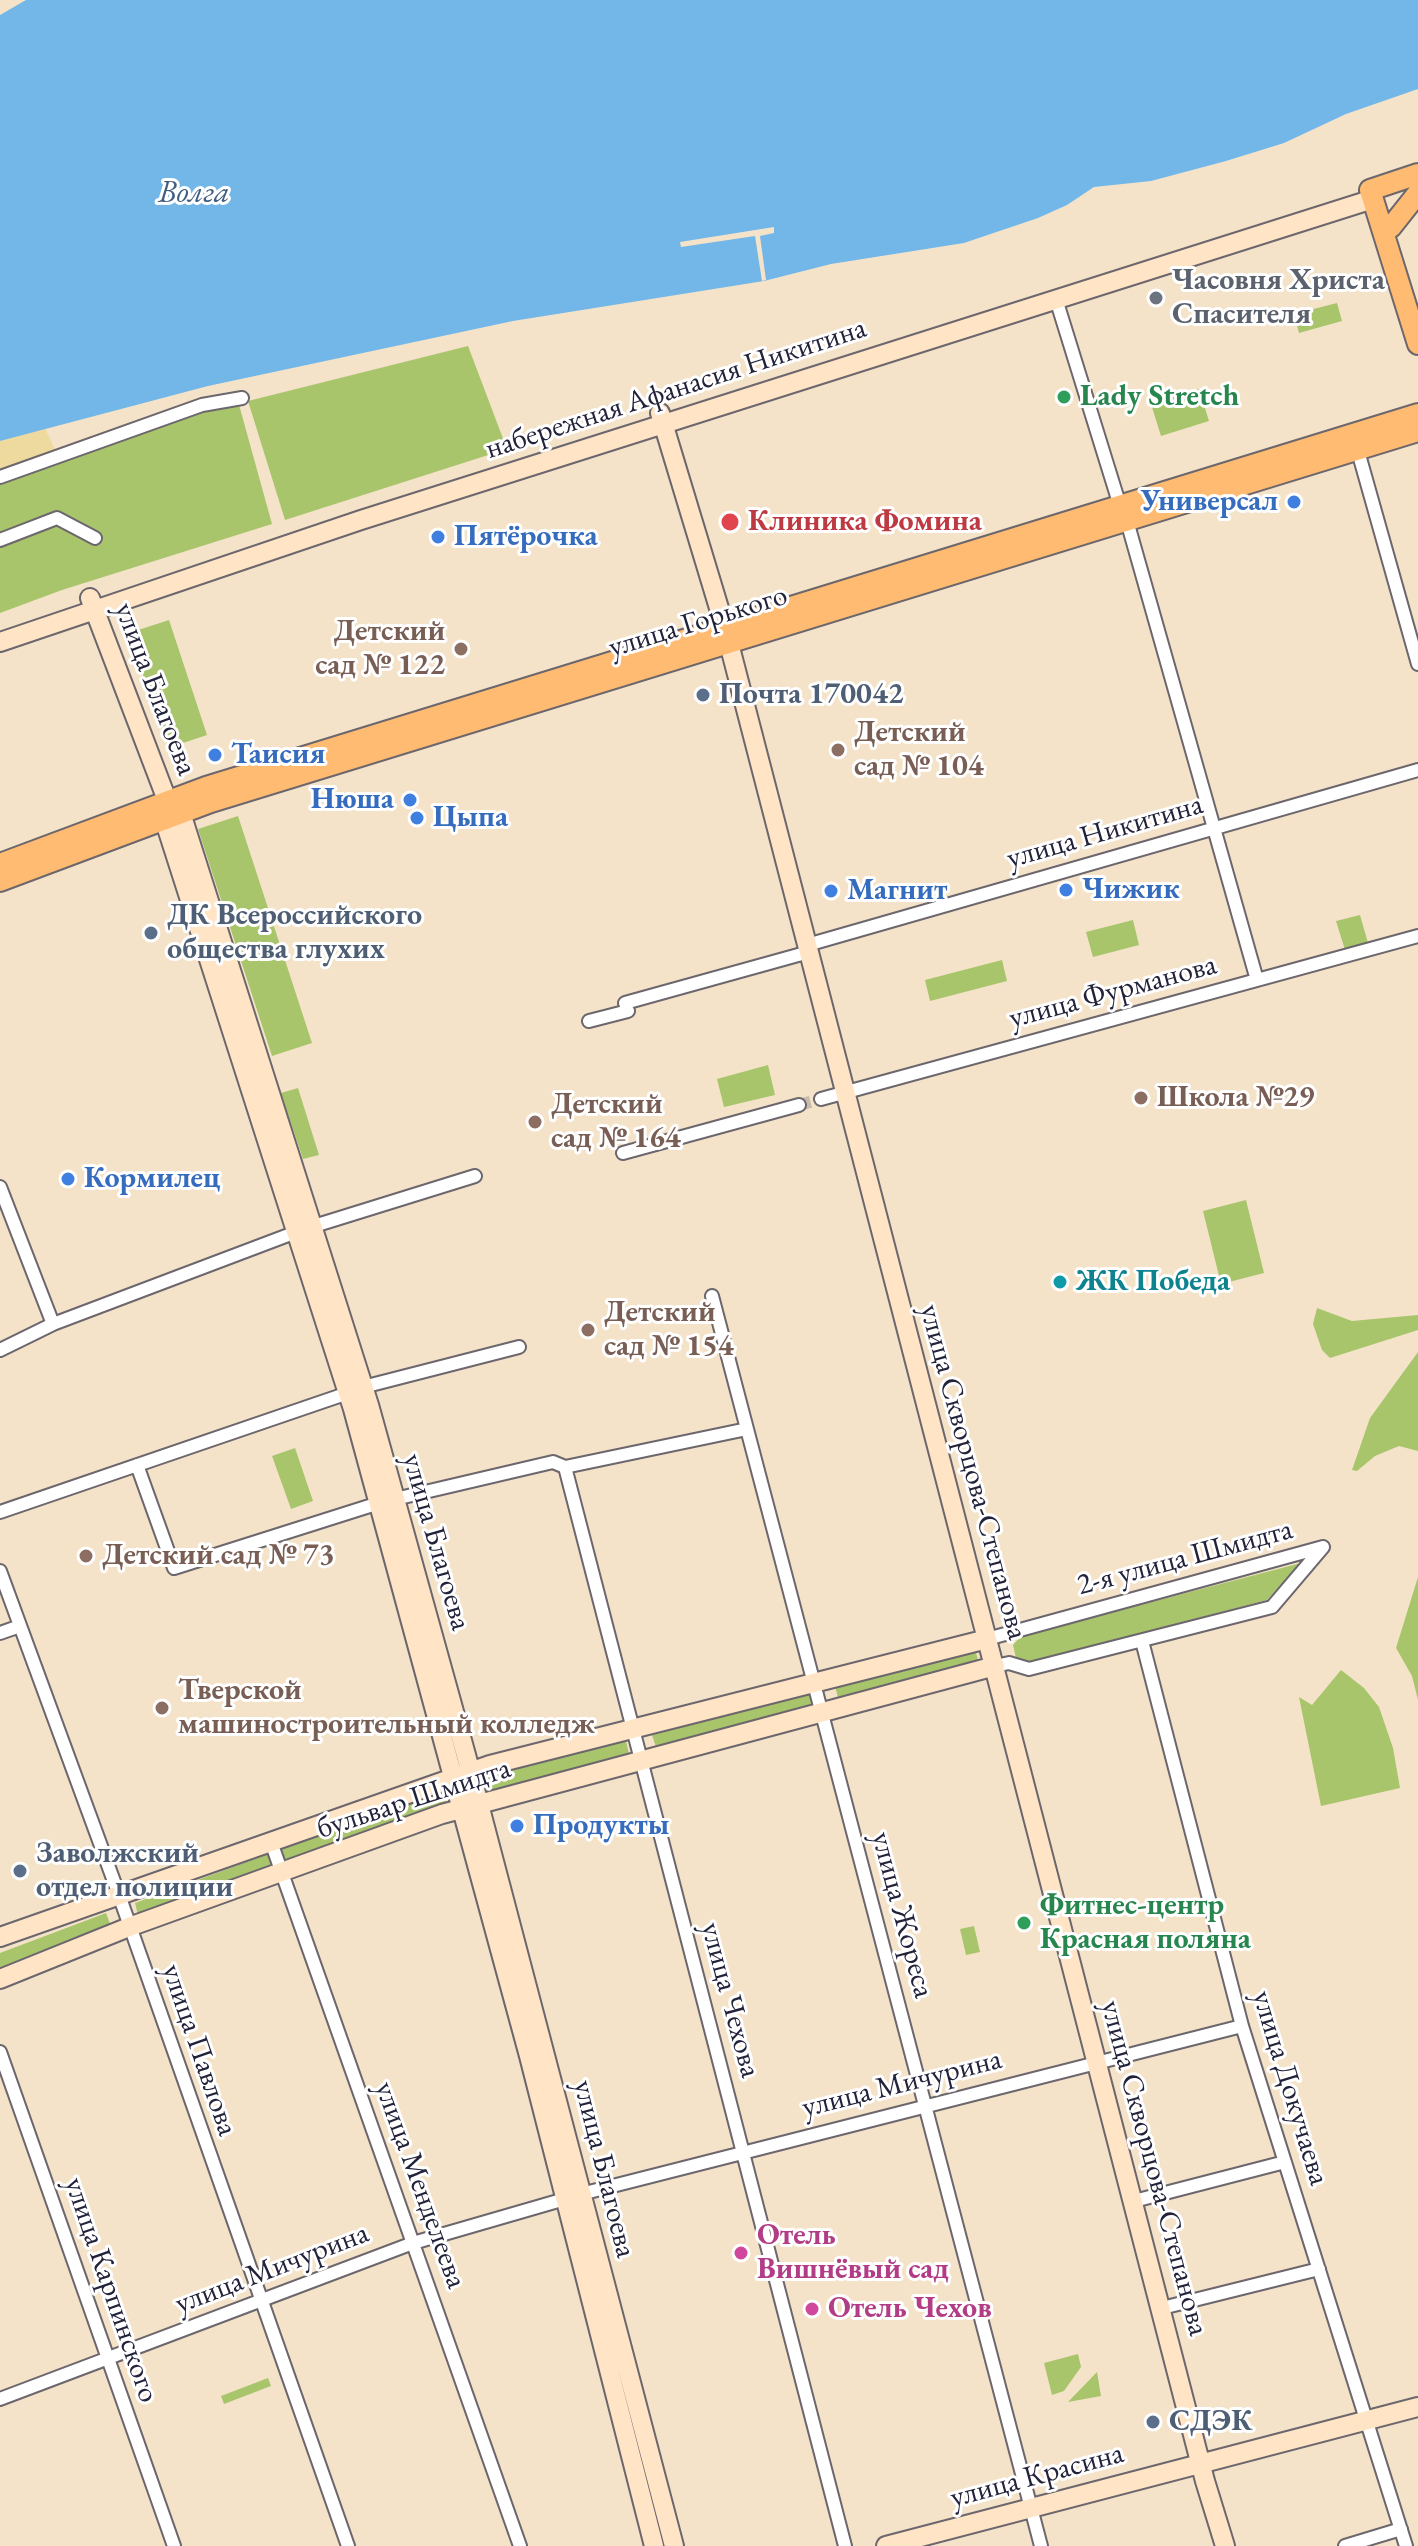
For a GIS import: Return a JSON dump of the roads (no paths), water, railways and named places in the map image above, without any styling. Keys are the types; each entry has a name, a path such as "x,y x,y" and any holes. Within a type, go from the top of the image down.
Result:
{"main road":[{"path":"1374,195 1418,174"},
{"path":"1374,195 1418,184"},
{"path":"1391,227 1418,193"},
{"path":"1374,195 1391,227 1418,313"},
{"path":"1374,195 1418,344"},
{"name":"набережная Афанасия Никитина","path":"662,418 1056,299 1374,195"},
{"name":"набережная Афанасия Никитина","path":"0,631 662,418 1374,195"},
{"name":"улица Горького","path":"0,864 1355,442 1418,414"},
{"name":"улица Скворцова-Степанова","path":"662,418 726,636 1225,2546"},
{"name":"улица Горького","path":"1355,442 1418,431"},
{"name":"набережная Афанасия Никитина","path":"0,642 92,603"},
{"name":"улица Благоева","path":"92,603 171,811 356,1390 471,1807 573,2197 674,2546"},
{"name":"улица Горького","path":"0,881 171,811"},
{"name":"бульвар Шмидта","path":"0,1937 462,1774 987,1639"},
{"name":"бульвар Шмидта","path":"0,1979 129,1927 471,1807 995,1666"},
{"name":"улица Благоева","path":"573,2197 654,2546"},
{"name":"улица Красина","path":"886,2546 1201,2461 1418,2407"}],"street":[{"path":"1056,299 1123,514 1257,980"},
{"path":"0,477 202,405 242,398"},
{"path":"1355,442 1418,664"},
{"path":"0,540 57,518 95,538"},
{"name":"улица Никитина","path":"589,1021 628,1011 625,1003 1418,770"},
{"name":"улица Фурманова","path":"821,1099 1418,936"},
{"path":"623,1153 799,1105"},
{"path":"0,1350 53,1324 306,1228 475,1176"},
{"path":"0,1187 53,1324"},
{"name":"улица Жореса","path":"712,1296 1028,2507 1041,2546"},
{"path":"0,1512 356,1390 519,1347"},
{"path":"137,1465 174,1568 387,1501 553,1462 565,1467 747,1429"},
{"name":"улица Чехова","path":"565,1467 845,2546"},
{"name":"2-я улица Шмидта","path":"987,1639 1323,1547 1272,1607 1029,1669 1009,1663 995,1666"},
{"name":"улица Павлова","path":"0,1571 119,1895 348,2546"},
{"path":"0,1633 20,1626"},
{"name":"улица Докучаева","path":"1142,1641 1242,2026 1406,2546"},
{"name":"улица Менделеева","path":"271,1842 520,2546"},
{"name":"улица Мичурина","path":"0,2399 413,2243 742,2151 1242,2026"},
{"name":"улица Карпинского","path":"0,2052 174,2546"},
{"path":"1134,2201 1285,2162"},
{"path":"1162,2308 1319,2269"},
{"path":"1345,2546 1401,2529"}],"water":[{"name":"Волга","path":"26,0 1418,0 1418,89 1346,114 1284,143 1226,161 1151,181 1094,187 1067,205 1038,218 964,243 831,264 764,281 513,321 208,386 0,441 0,15"}],"tunnel":[{"path":"799,1105 821,1099"}],"place":[{"name":"Часовня Христа Спасителя","path":"1156,298"},
{"name":"Lady Stretch","path":"1064,397"},
{"name":"Универсал","path":"1294,502"},
{"name":"Клиника Фомина","path":"730,522"},
{"name":"Пятёрочка","path":"438,537"},
{"name":"Детский сад № 122","path":"461,649"},
{"name":"Почта 170042","path":"703,695"},
{"name":"Детский сад № 104","path":"838,750"},
{"name":"Таисия","path":"215,755"},
{"name":"Нюша","path":"410,800"},
{"name":"Цыпа","path":"417,818"},
{"name":"Чижик","path":"1066,890"},
{"name":"Магнит","path":"831,891"},
{"name":"ДК Всероссийского общества глухих","path":"151,933"},
{"name":"Школа №29","path":"1141,1098"},
{"name":"Детский сад № 164","path":"535,1122"},
{"name":"Кормилец","path":"68,1179"},
{"name":"ЖК Победа","path":"1060,1282"},
{"name":"Детский сад № 154","path":"588,1330"},
{"name":"Детский сад № 73","path":"86,1556"},
{"name":"Тверской машиностроительный колледж","path":"162,1708"},
{"name":"Продукты","path":"517,1826"},
{"name":"Заволжский отдел полиции","path":"20,1871"},
{"name":"Фитнес-центр Красная поляна","path":"1024,1923"},
{"name":"Отель Вишнёвый сад","path":"741,2253"},
{"name":"Отель Чехов","path":"812,2309"},
{"name":"СДЭК","path":"1153,2422"}]}
